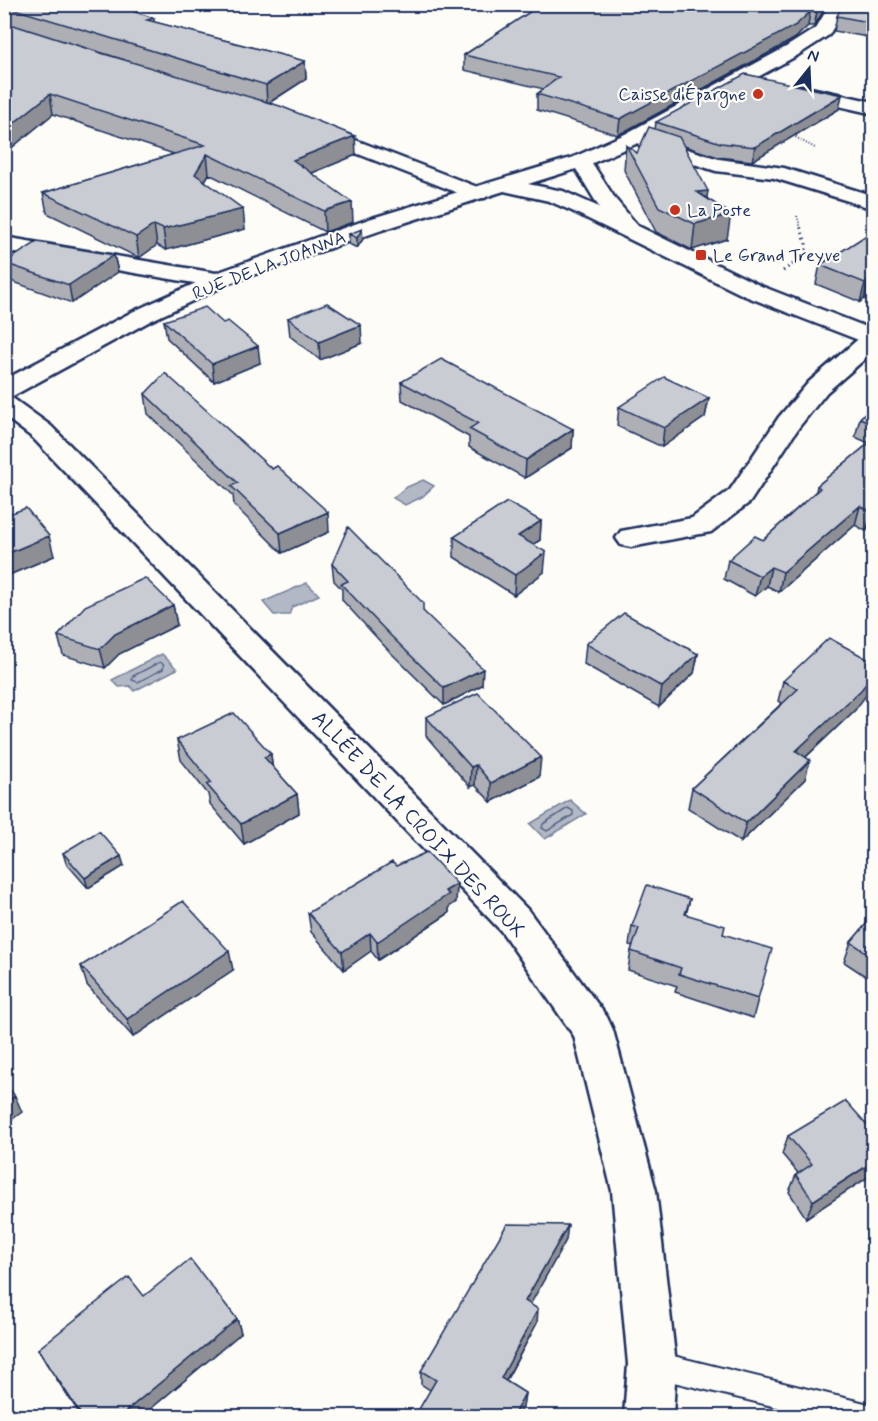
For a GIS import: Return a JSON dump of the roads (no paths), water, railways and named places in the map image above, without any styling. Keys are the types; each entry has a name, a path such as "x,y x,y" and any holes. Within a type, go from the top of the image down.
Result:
{"street":[{"name":"RUE DE LA JOANNA","path":"4,391 142,316 218,280 377,224 555,170 632,138 792,51 823,31 839,4"},
{"path":"740,78 778,87 821,93 873,108"},
{"path":"298,123 478,194"},
{"path":"632,138 716,165 777,172 873,202"},
{"path":"581,161 607,203 630,230"},
{"path":"555,170 555,182 563,193 580,206"},
{"path":"505,186 555,196 580,206 753,291 873,339 818,387 788,423 740,496 701,526 631,538"},
{"path":"4,244 218,280"},
{"name":"ALLÉE DE LA CROIX DES ROUX","path":"4,403 42,432 515,921 593,1030 634,1191 652,1364 649,1416"}],"lane":[{"path":"652,1364 865,1416"}],"water":[{"path":"423,480 434,486 422,497 405,505 393,498 405,488"},
{"path":"307,583 319,595 292,607 289,615 274,615 263,602"},
{"path":"162,654 177,669 134,691 130,686 119,687 112,680"},
{"path":"570,800 586,814 545,839 530,824"}],"place":[{"name":"Caisse d'Épargne","path":"758,94"},
{"name":"La Poste","path":"675,210"},
{"name":"Le Grand Treyve","path":"701,255"}]}
